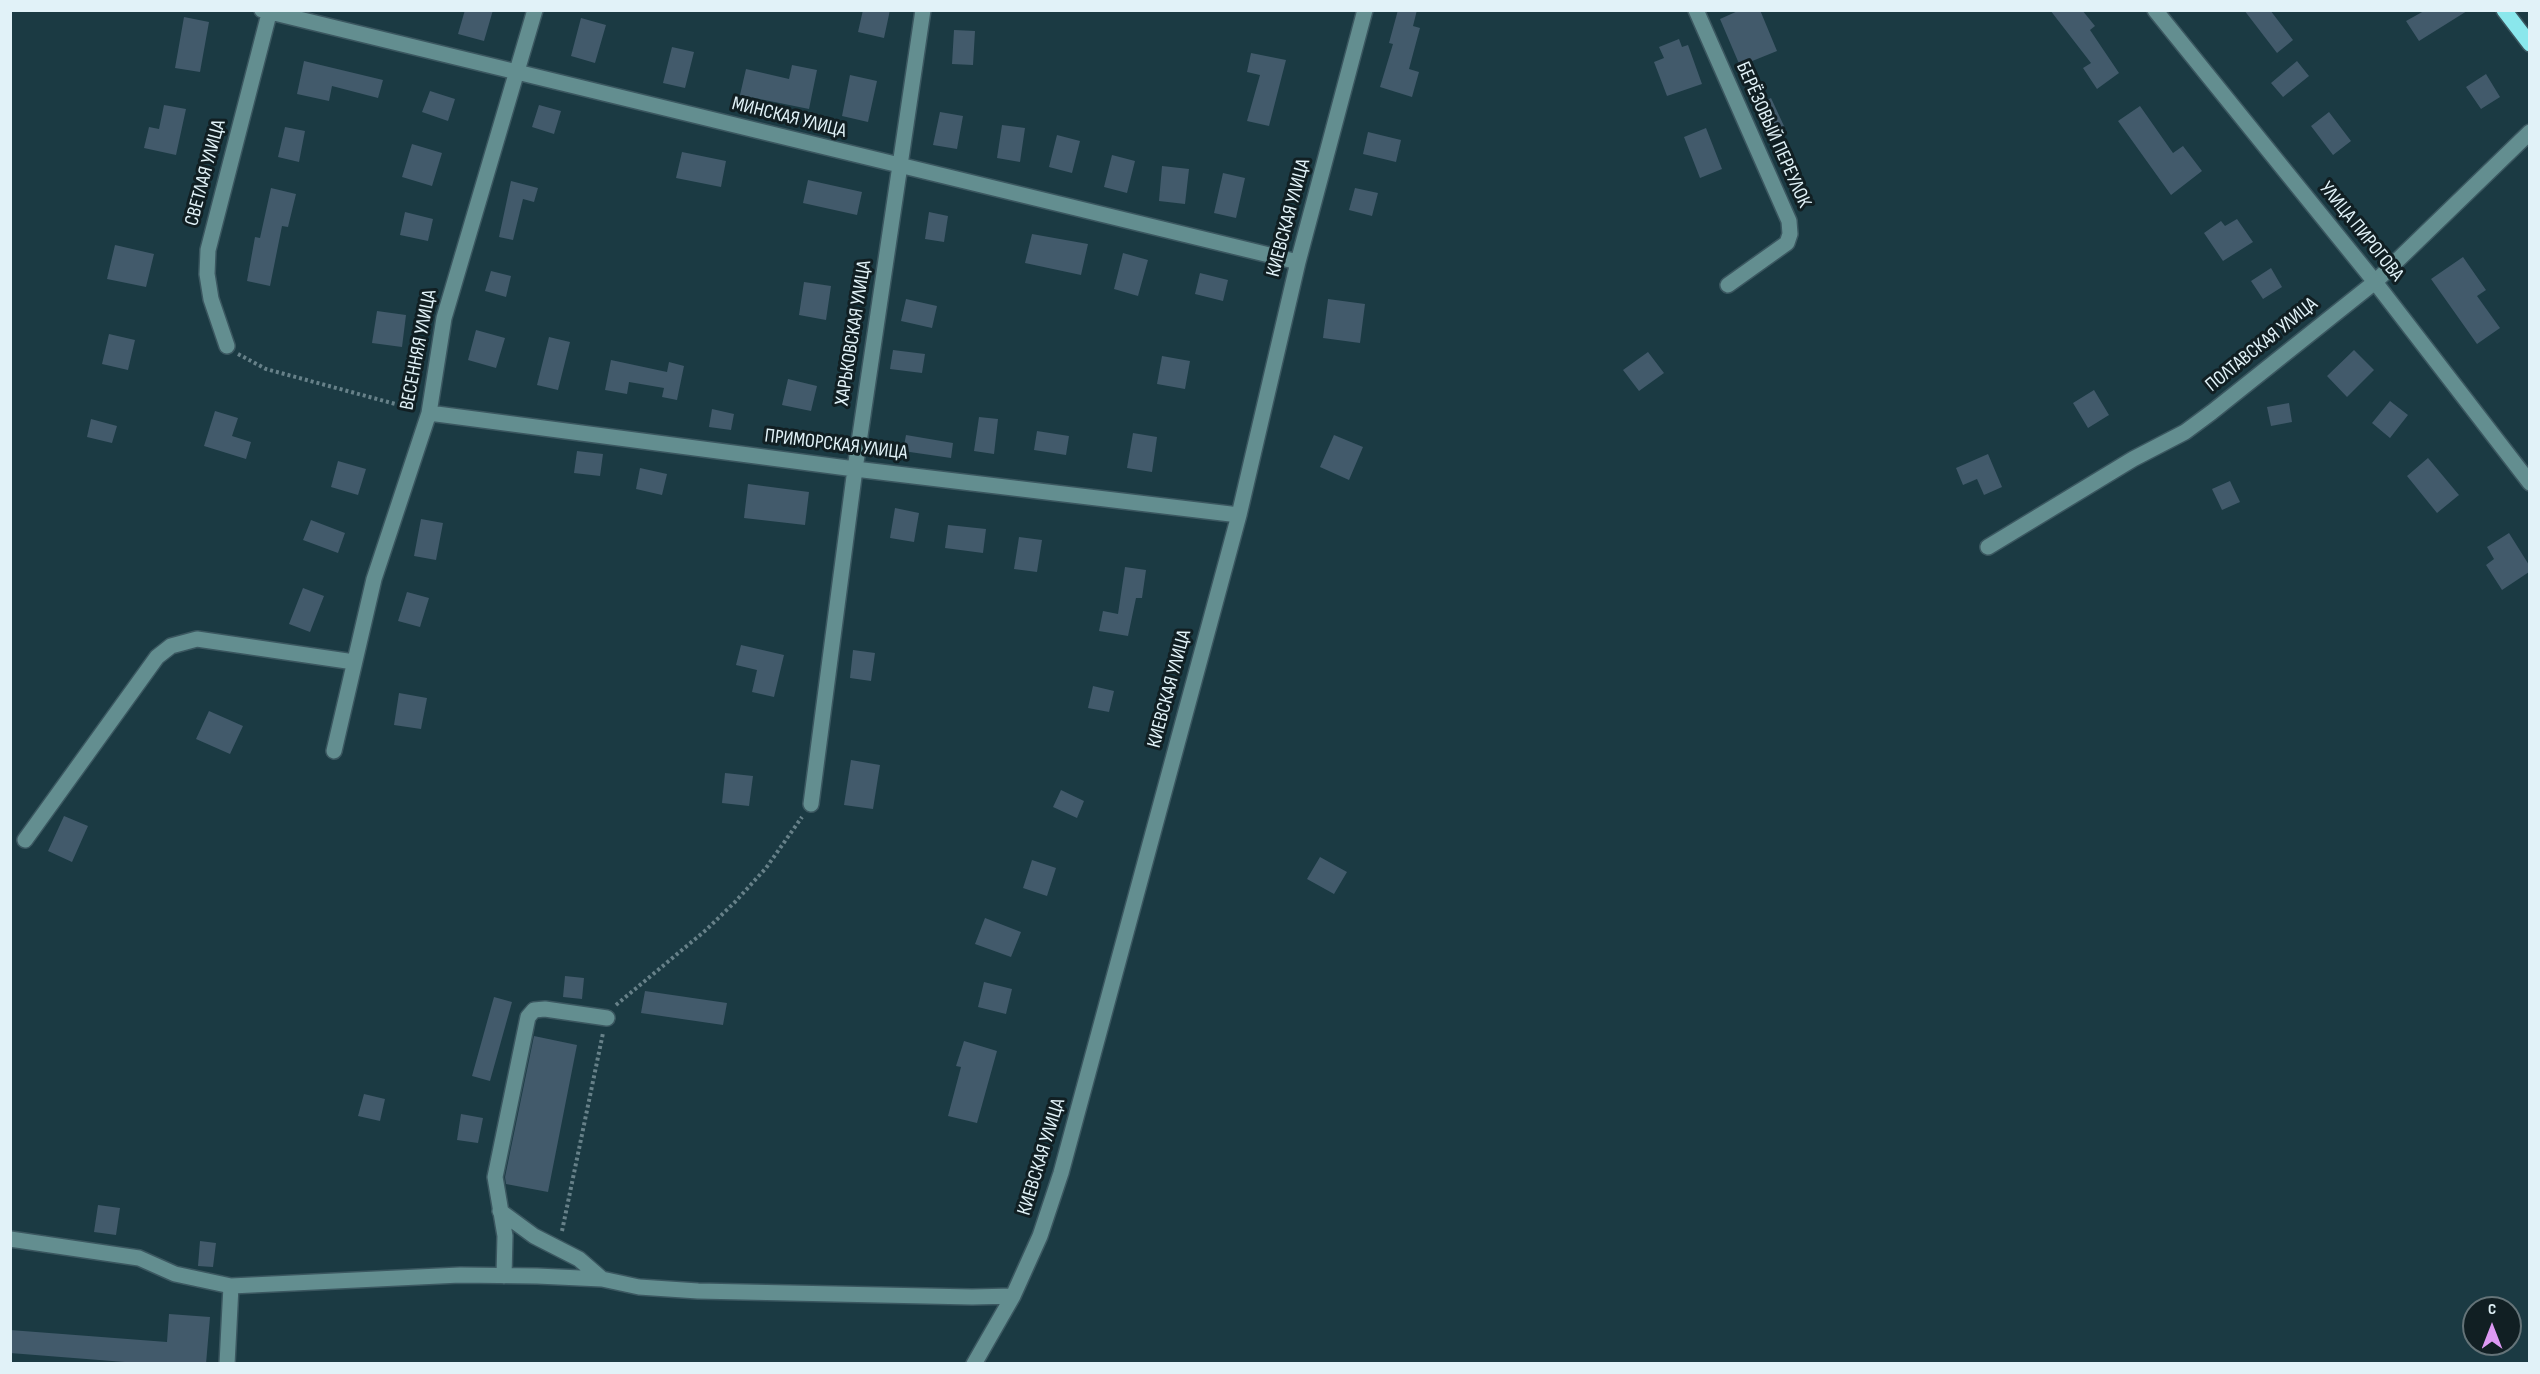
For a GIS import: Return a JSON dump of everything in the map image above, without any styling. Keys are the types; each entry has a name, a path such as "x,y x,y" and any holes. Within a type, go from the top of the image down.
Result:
{"main road":[{"path":"2504,10 2529,44"}],"street":[{"name":"ВЕСЕННЯЯ УЛИЦА","path":"334,751 374,579 409,480 429,413 444,318 519,74 535,10"},
{"name":"ХАРЬКОВСКАЯ УЛИЦА","path":"811,804 855,469 923,10"},
{"name":"КИЕВСКАЯ УЛИЦА","path":"974,1364 1012,1296 1040,1236 1061,1173 1239,515 1298,262 1365,10"},
{"name":"БЕРЁЗОВЫЙ ПЕРЕУЛОК","path":"1696,10 1789,221 1790,234 1787,243 1728,285"},
{"name":"УЛИЦА ПИРОГОВА","path":"2155,10 2375,282 2529,483"},
{"name":"МИНСКАЯ УЛИЦА","path":"267,12 1298,262"},
{"name":"СВЕТЛАЯ УЛИЦА","path":"227,346 211,299 207,274 208,250 267,12"},
{"name":"ПОЛТАВСКАЯ УЛИЦА","path":"1988,547 2133,459 2185,432 2375,282 2529,132"},
{"name":"ПРИМОРСКАЯ УЛИЦА","path":"429,413 855,469 1239,515"},
{"path":"25,840 157,657 171,646 197,639 354,662"},
{"path":"504,1276 505,1236 495,1177 528,1017 534,1010 545,1009 606,1018"},
{"path":"500,1211 534,1236 579,1259 602,1279"},
{"path":"10,1239 139,1258 175,1274 231,1286 460,1275 602,1279 639,1287 698,1291 960,1297 1012,1296"},
{"path":"227,1364 231,1286"}],"path":[{"path":"227,346 266,369 429,413"},
{"path":"558,1249 606,1018 620,1000 706,930 735,902 766,868 811,804"}],"building":[{"path":"465,10 493,10 484,41 458,34"},
{"path":"863,10 890,10 884,38 858,32"},
{"path":"1398,10 1417,10 1413,26 1420,28 1409,69 1419,72 1412,97 1380,87 1393,44 1389,43"},
{"path":"1740,10 1760,10 1777,51 1740,66 1720,19"},
{"path":"2050,10 2082,10 2095,26 2090,30 2119,73 2097,89 2083,68 2091,63"},
{"path":"2244,10 2270,10 2293,40 2277,53"},
{"path":"2424,11 2467,11 2419,41 2406,21"},
{"path":"184,17 209,22 200,72 175,68"},
{"path":"581,18 606,25 595,63 571,56"},
{"path":"954,30 975,31 973,65 952,64"},
{"path":"1679,39 1682,47 1688,45 1702,84 1667,96 1654,62 1664,58 1659,47"},
{"path":"672,47 694,52 685,88 663,83"},
{"path":"1251,53 1286,60 1269,126 1247,121 1260,75 1247,72"},
{"path":"304,61 383,80 378,98 332,86 329,101 297,94"},
{"path":"2297,61 2309,76 2283,97 2271,83"},
{"path":"792,65 817,70 809,109 740,95 746,69 789,79"},
{"path":"2486,74 2500,97 2481,109 2466,87"},
{"path":"850,75 877,81 868,122 842,116"},
{"path":"430,91 455,99 448,121 422,112"},
{"path":"1771,98 1784,126 1766,134 1754,106"},
{"path":"164,105 186,109 176,155 144,148 149,127 159,129"},
{"path":"539,105 561,111 554,134 532,127"},
{"path":"2140,106 2173,153 2183,146 2202,171 2171,195 2118,121"},
{"path":"940,112 963,116 957,149 933,145"},
{"path":"2329,112 2351,141 2333,155 2311,126"},
{"path":"1002,125 1025,128 1020,162 997,158"},
{"path":"285,127 305,131 299,162 278,157"},
{"path":"1706,128 1722,169 1700,178 1684,137"},
{"path":"1368,132 1401,140 1396,162 1363,154"},
{"path":"1057,135 1080,141 1072,173 1049,167"},
{"path":"412,144 442,153 432,186 402,177"},
{"path":"682,152 726,161 721,187 676,178"},
{"path":"1112,155 1135,161 1127,193 1104,187"},
{"path":"1162,166 1189,169 1185,204 1159,201"},
{"path":"1223,173 1245,178 1236,218 1214,213"},
{"path":"808,180 862,192 857,215 803,203"},
{"path":"511,181 538,188 534,202 523,199 513,240 499,237"},
{"path":"271,188 296,194 288,227 282,226 270,286 247,281 255,237 260,238"},
{"path":"1355,188 1378,193 1372,216 1349,210"},
{"path":"405,212 433,219 428,241 400,235"},
{"path":"929,212 948,216 944,242 925,239"},
{"path":"2237,219 2253,242 2223,261 2204,233 2221,221 2225,226"},
{"path":"1032,234 1088,244 1081,275 1025,263"},
{"path":"115,245 154,254 146,287 107,279"},
{"path":"1123,253 1148,260 1138,296 1114,289"},
{"path":"2463,257 2486,290 2477,296 2500,328 2477,344 2431,279"},
{"path":"2271,268 2282,287 2263,299 2251,281"},
{"path":"491,271 511,276 506,297 485,291"},
{"path":"1200,273 1228,280 1223,301 1195,294"},
{"path":"804,282 831,286 826,320 799,315"},
{"path":"906,299 937,306 932,328 901,321"},
{"path":"1328,299 1365,304 1360,343 1323,338"},
{"path":"377,311 406,315 402,347 372,343"},
{"path":"476,330 505,338 496,368 468,360"},
{"path":"109,334 135,340 128,370 102,364"},
{"path":"549,337 570,342 558,390 537,385"},
{"path":"893,350 925,354 922,373 890,369"},
{"path":"2354,350 2374,370 2347,397 2327,376"},
{"path":"1648,352 1664,373 1639,391 1623,370"},
{"path":"1162,356 1190,361 1185,389 1157,384"},
{"path":"611,360 667,372 669,362 684,366 677,400 662,397 664,388 629,382 627,394 605,390"},
{"path":"788,379 817,386 811,411 782,405"},
{"path":"2094,390 2109,415 2088,428 2073,403"},
{"path":"2390,401 2408,415 2390,438 2372,423"},
{"path":"2289,403 2292,422 2271,426 2267,407"},
{"path":"712,409 734,414 731,430 709,427"},
{"path":"215,411 238,418 232,436 251,442 246,459 204,446"},
{"path":"979,417 998,419 994,454 974,451"},
{"path":"91,419 117,426 112,443 87,437"},
{"path":"1037,431 1069,436 1066,455 1034,450"},
{"path":"1133,433 1157,437 1152,472 1127,468"},
{"path":"906,435 953,443 951,458 903,451"},
{"path":"1334,435 1363,447 1349,480 1320,467"},
{"path":"577,451 603,454 600,476 574,473"},
{"path":"1988,454 2002,487 1984,495 1977,479 1963,485 1956,468"},
{"path":"2428,458 2459,495 2437,513 2407,476"},
{"path":"338,461 366,469 358,495 331,487"},
{"path":"640,468 667,474 662,495 636,489"},
{"path":"2230,481 2240,502 2222,510 2212,489"},
{"path":"748,484 809,492 805,525 744,518"},
{"path":"895,508 919,513 914,542 890,538"},
{"path":"421,519 443,523 436,560 414,556"},
{"path":"311,520 345,533 338,553 303,540"},
{"path":"948,525 986,529 983,553 945,548"},
{"path":"2509,533 2529,565 2529,572 2502,590 2486,565 2494,559 2487,547"},
{"path":"1019,537 1042,540 1037,572 1014,569"},
{"path":"1125,567 1146,570 1142,598 1136,598 1128,636 1099,631 1103,611 1118,614"},
{"path":"303,588 324,596 310,632 289,624"},
{"path":"407,592 429,598 420,627 398,621"},
{"path":"741,645 784,655 774,697 752,692 757,670 736,665"},
{"path":"853,650 875,653 871,681 850,678"},
{"path":"1093,686 1114,691 1109,712 1088,708"},
{"path":"399,693 427,698 421,729 394,725"},
{"path":"209,711 243,726 230,754 196,739"},
{"path":"851,760 880,765 873,809 844,805"},
{"path":"725,773 753,776 749,806 722,803"},
{"path":"1061,790 1084,801 1077,818 1053,807"},
{"path":"64,816 88,826 72,862 48,851"},
{"path":"1320,857 1347,872 1334,894 1307,879"},
{"path":"1032,860 1056,868 1047,896 1023,888"},
{"path":"985,918 1021,932 1011,957 975,944"},
{"path":"565,976 584,978 582,999 563,997"},
{"path":"984,982 1012,989 1006,1014 978,1007"},
{"path":"645,991 727,1003 723,1025 641,1013"},
{"path":"494,997 512,1002 490,1081 472,1076"},
{"path":"534,1036 577,1045 548,1192 506,1184 505,1177"},
{"path":"964,1041 997,1051 977,1123 948,1116 961,1067 956,1066"},
{"path":"364,1094 385,1099 380,1121 358,1116"},
{"path":"461,1114 483,1118 478,1143 457,1140"},
{"path":"98,1205 120,1208 116,1235 94,1232"},
{"path":"200,1241 216,1243 213,1267 198,1266"},
{"path":"169,1314 210,1317 206,1364 150,1364 10,1353 10,1330 167,1342"}]}
